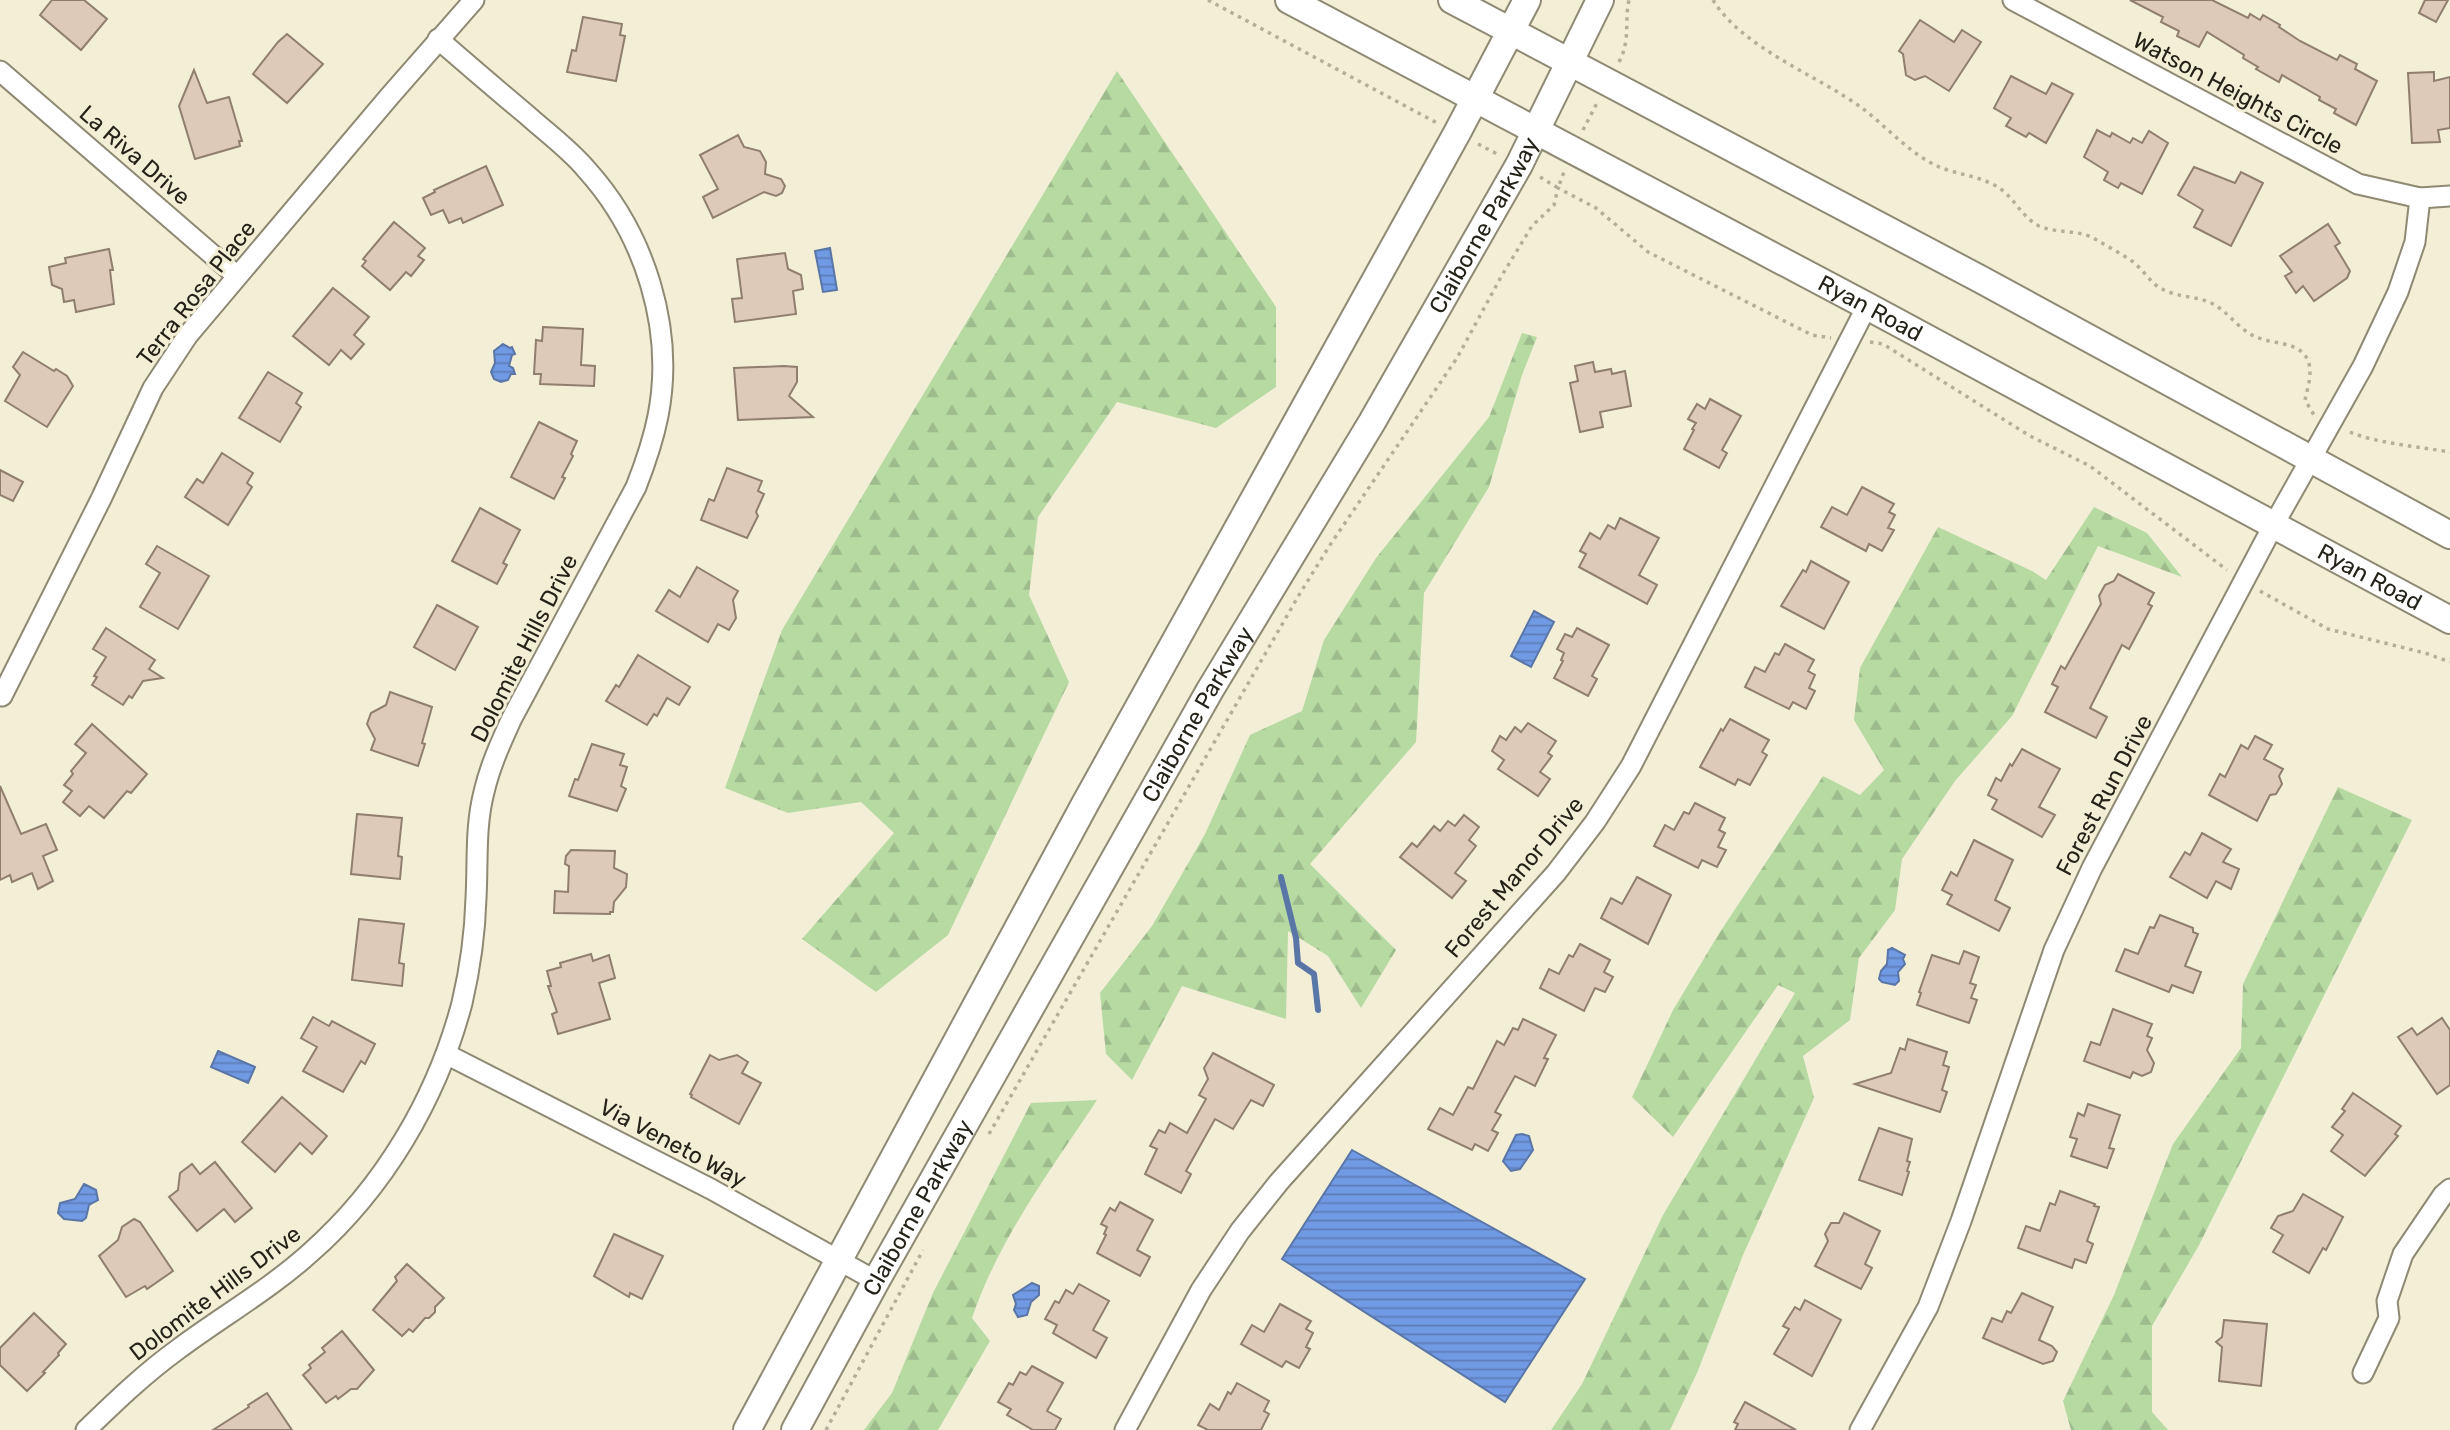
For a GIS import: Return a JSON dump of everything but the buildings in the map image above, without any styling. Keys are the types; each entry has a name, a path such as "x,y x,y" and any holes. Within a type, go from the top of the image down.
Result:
{"main road":[{"name":"Ryan Road","path":"1289,0 1867,306 2450,620"},
{"path":"1452,0 1980,279 2450,535"},
{"name":"Claiborne Parkway","path":"747,1430 1085,804 1457,134 1527,0"},
{"name":"Claiborne Parkway","path":"795,1430 876,1281 1210,690 1371,422 1519,165 1600,0"}],"street":[{"name":"Terra Rosa Place","path":"2,696 101,499 153,388 188,335 474,0"},
{"name":"Watson Heights Circle","path":"2013,0 2358,184 2420,198 2450,196"},
{"name":"Dolomite Hills Drive","path":"86,1430 176,1350 270,1286 311,1253 348,1216 376,1182 426,1100 446,1054 462,1002 472,951 477,898 477,833 484,793 496,752 636,487 659,414 663,374 661,333 654,295 643,260 628,227 586,169 438,39"},
{"name":"La Riva Drive","path":"0,71 237,276"},
{"name":"Forest Run Drive","path":"1860,1430 1928,1307 1961,1221 2054,950 2092,868 2273,526 2363,366 2398,292 2415,242 2420,198"},
{"name":"Forest Manor Drive","path":"1125,1430 1201,1290 1240,1230 1279,1182 1556,873 1595,822 1631,766 1867,306"},
{"name":"Via Veneto Way","path":"446,1054 711,1189 876,1281"},
{"path":"2363,1373 2389,1318 2387,1301 2403,1254 2443,1195 2450,1189"}],"path":[{"path":"1208,0 1596,208 1648,253 1812,335 1883,344 2030,436 2090,466 2244,582 2328,629 2425,653 2450,663"},
{"path":"1713,0 1719,10 1744,34 1860,107 1918,155 1937,166 2001,188 2021,214 2039,225 2052,230 2081,232 2093,237 2131,261 2159,288 2179,297 2212,303 2243,330 2259,338 2292,346 2304,355 2309,365 2310,375 2305,400 2313,414 2364,439 2450,452"},
{"path":"985,1140 1299,595 1457,358 1532,226 1554,205 1558,188"},
{"path":"826,1430 924,1249"}],"green space":[{"path":"1117,71 1276,307 1276,387 1216,428 1117,402 1038,517 1029,595 1069,682 948,935 876,992 802,939 894,833 861,802 788,813 725,788 782,630"},
{"path":"1522,333 1537,337 1522,375 1489,487 1424,593 1416,742 1310,864 1396,950 1361,1008 1328,956 1288,931 1286,1019 1182,986 1132,1080 1106,1054 1100,993 1152,926 1205,834 1250,735 1302,711 1324,640 1376,558 1489,417"},
{"path":"2094,507 2147,533 2182,577 2098,546 2012,716 1955,781 1902,859 1895,910 1859,958 1850,1020 1803,1056 1814,1098 1743,1255 1697,1373 1670,1430 1551,1430 1582,1384 1663,1215 1795,993 1778,985 1673,1137 1632,1097 1673,1010 1720,932 1823,776 1860,795 1884,770 1854,720 1860,668 1938,527 2046,580"},
{"path":"2338,787 2412,820 2198,1247 2152,1326 2152,1412 2168,1430 2071,1430 2063,1401 2114,1295 2173,1144 2241,1048 2243,984"},
{"path":"1097,1100 1027,1205 996,1260 972,1318 990,1341 938,1430 864,1430 892,1393 933,1293 1031,1103"}],"water":[{"path":"830,248 837,290 823,292 815,251"},
{"path":"503,344 512,347 515,354 512,355 509,366 515,374 501,382 494,379 491,372 495,363 494,351"},
{"path":"1534,611 1554,622 1531,667 1511,656"},
{"path":"1892,948 1905,955 1905,964 1898,972 1899,981 1895,985 1879,979 1887,964 1888,950"},
{"path":"218,1051 255,1067 248,1083 211,1067"},
{"path":"1516,1135 1529,1136 1533,1150 1520,1169 1511,1171 1503,1161"},
{"path":"1352,1150 1585,1279 1505,1402 1282,1259"},
{"path":"84,1184 96,1190 98,1200 89,1205 86,1218 82,1221 64,1219 58,1213 60,1203 75,1199"},
{"path":"1032,1283 1039,1286 1039,1295 1031,1302 1027,1315 1018,1317 1014,1310 1016,1304 1013,1295"}],"waterway":[{"path":"1281,877 1296,938 1298,963 1314,974 1318,1010"}]}
